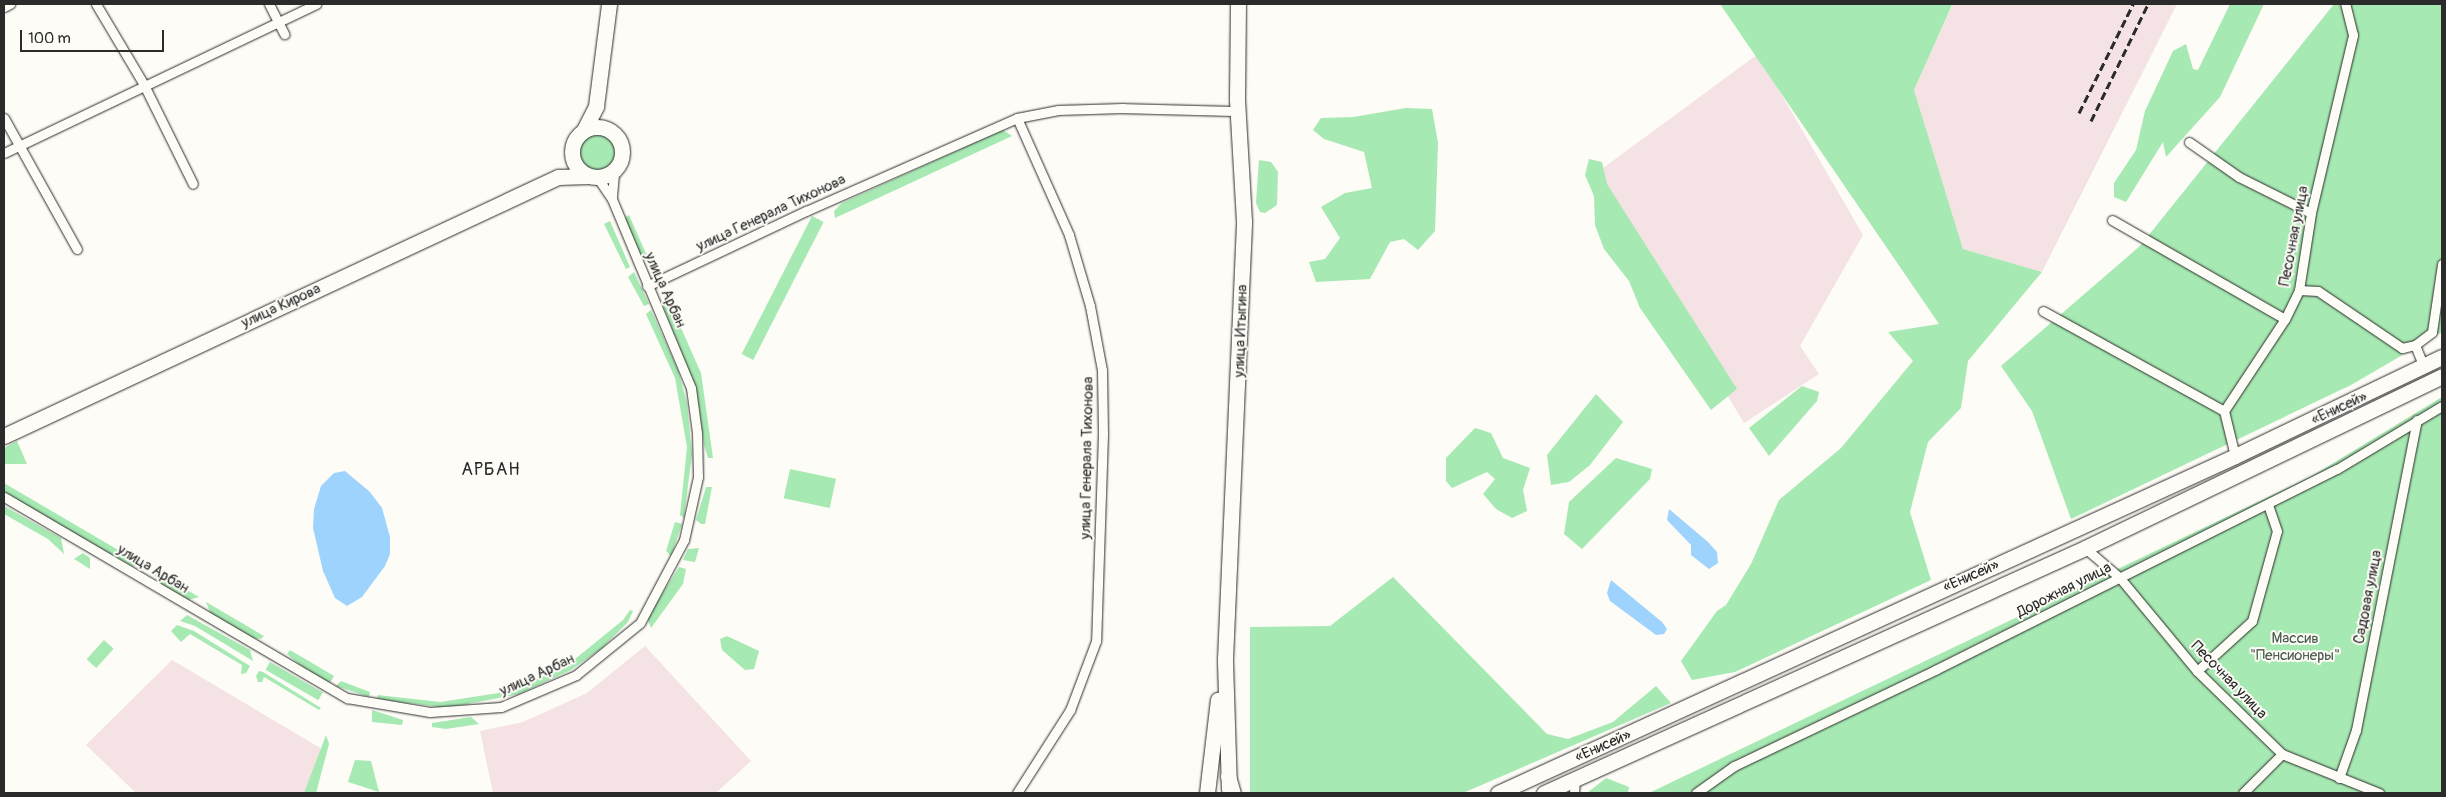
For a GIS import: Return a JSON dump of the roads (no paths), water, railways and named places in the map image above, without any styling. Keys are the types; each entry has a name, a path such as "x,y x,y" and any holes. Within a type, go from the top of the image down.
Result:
{"main road":[{"path":"558,177 572,157 574,142 584,130 596,106 609,4"},
{"name":"улица Итыгина","path":"1229,793 1225,659 1244,221 1238,111 1238,4"},
{"path":"558,177 593,176 614,170 621,150 618,140 607,130 596,106"},
{"path":"584,130 593,127 607,130"},
{"path":"572,157 576,166 593,176"},
{"name":"улица Кирова","path":"4,436 558,177"},
{"name":"«Енисей»","path":"1498,793 2235,456 2442,357"},
{"name":"«Енисей»","path":"1544,793 1574,786 2084,548 2442,376"},
{"name":"улица Итыгина","path":"1207,789 1225,659"},
{"path":"1228,776 1233,793"}],"street":[{"path":"4,7 10,4"},
{"path":"96,4 144,85 193,184"},
{"path":"269,4 284,34"},
{"path":"4,153 316,4"},
{"name":"Песочная улица","path":"2224,411 2285,319 2299,290 2311,213 2352,35 2345,4"},
{"name":"улица Генерала Тихонова","path":"647,286 806,211 1017,118 1058,110 1123,108 1238,111"},
{"path":"4,118 17,147 77,249"},
{"name":"улица Генерала Тихонова","path":"1017,118 1069,235 1090,306 1102,370 1103,434 1096,642 1070,710 1017,793"},
{"path":"2189,142 2239,178 2311,213"},
{"path":"612,199 614,170"},
{"path":"593,176 612,199"},
{"name":"улица Арбан","path":"4,497 347,698 430,712 501,707 576,676 640,623 684,540 698,477 697,433 690,388 612,199"},
{"path":"2112,220 2285,319"},
{"path":"2299,290 2318,291 2402,348 2415,345 2432,332 2442,264"},
{"path":"2043,311 2224,411 2235,456"},
{"path":"2415,345 2424,367"},
{"name":"Дорожная улица","path":"1696,793 1734,766 1935,670 2268,505 2337,469 2442,406"},
{"name":"Садовая улица","path":"2339,778 2356,730 2417,420"},
{"path":"2198,671 2252,621 2277,531 2268,505"},
{"name":"Песочная улица","path":"2084,548 2120,578 2198,671 2282,754 2375,793"},
{"path":"2243,793 2282,754"}],"water":[{"path":"345,471 370,492 382,508 390,537 390,554 385,566 362,597 347,606 335,598 323,571 313,528 314,509 321,486 334,473"},
{"path":"1669,509 1708,542 1717,552 1718,563 1709,569 1691,555 1691,545 1667,520"},
{"path":"1611,580 1662,622 1667,629 1664,634 1656,635 1610,601 1607,593"}],"railway":[{"path":"2079,113 2133,4"},
{"path":"2091,121 2148,4"}],"district":[{"name":"АРБАН","path":"491,470"}],"park label":[{"name":"Массив \"Пенсионеры\"","path":"2295,646"}]}
